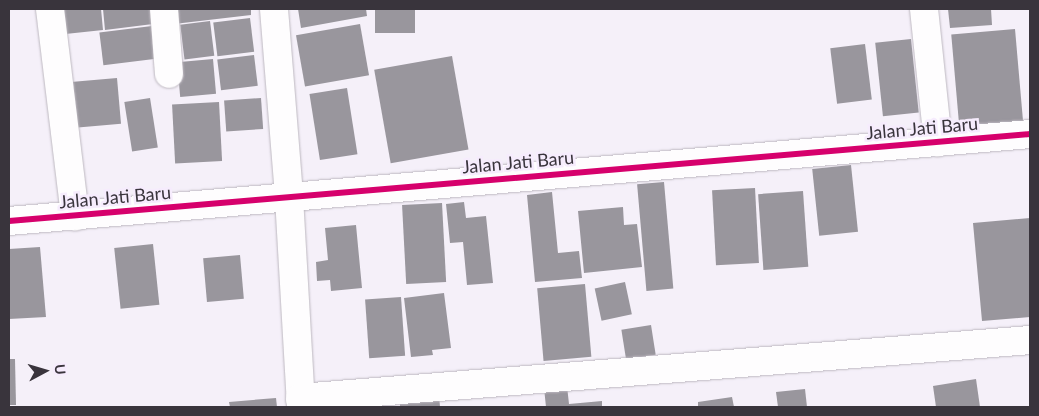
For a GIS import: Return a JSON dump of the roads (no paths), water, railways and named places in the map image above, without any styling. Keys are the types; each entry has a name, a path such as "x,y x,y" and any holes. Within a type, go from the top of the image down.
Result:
{"street":[{"path":"50,9 75,216"},
{"path":"164,9 169,74"},
{"path":"274,9 290,197 301,403 1030,340"},
{"path":"924,9 938,142"},
{"name":"Jalan Jati Baru","path":"9,220 75,216 1030,134"}]}
